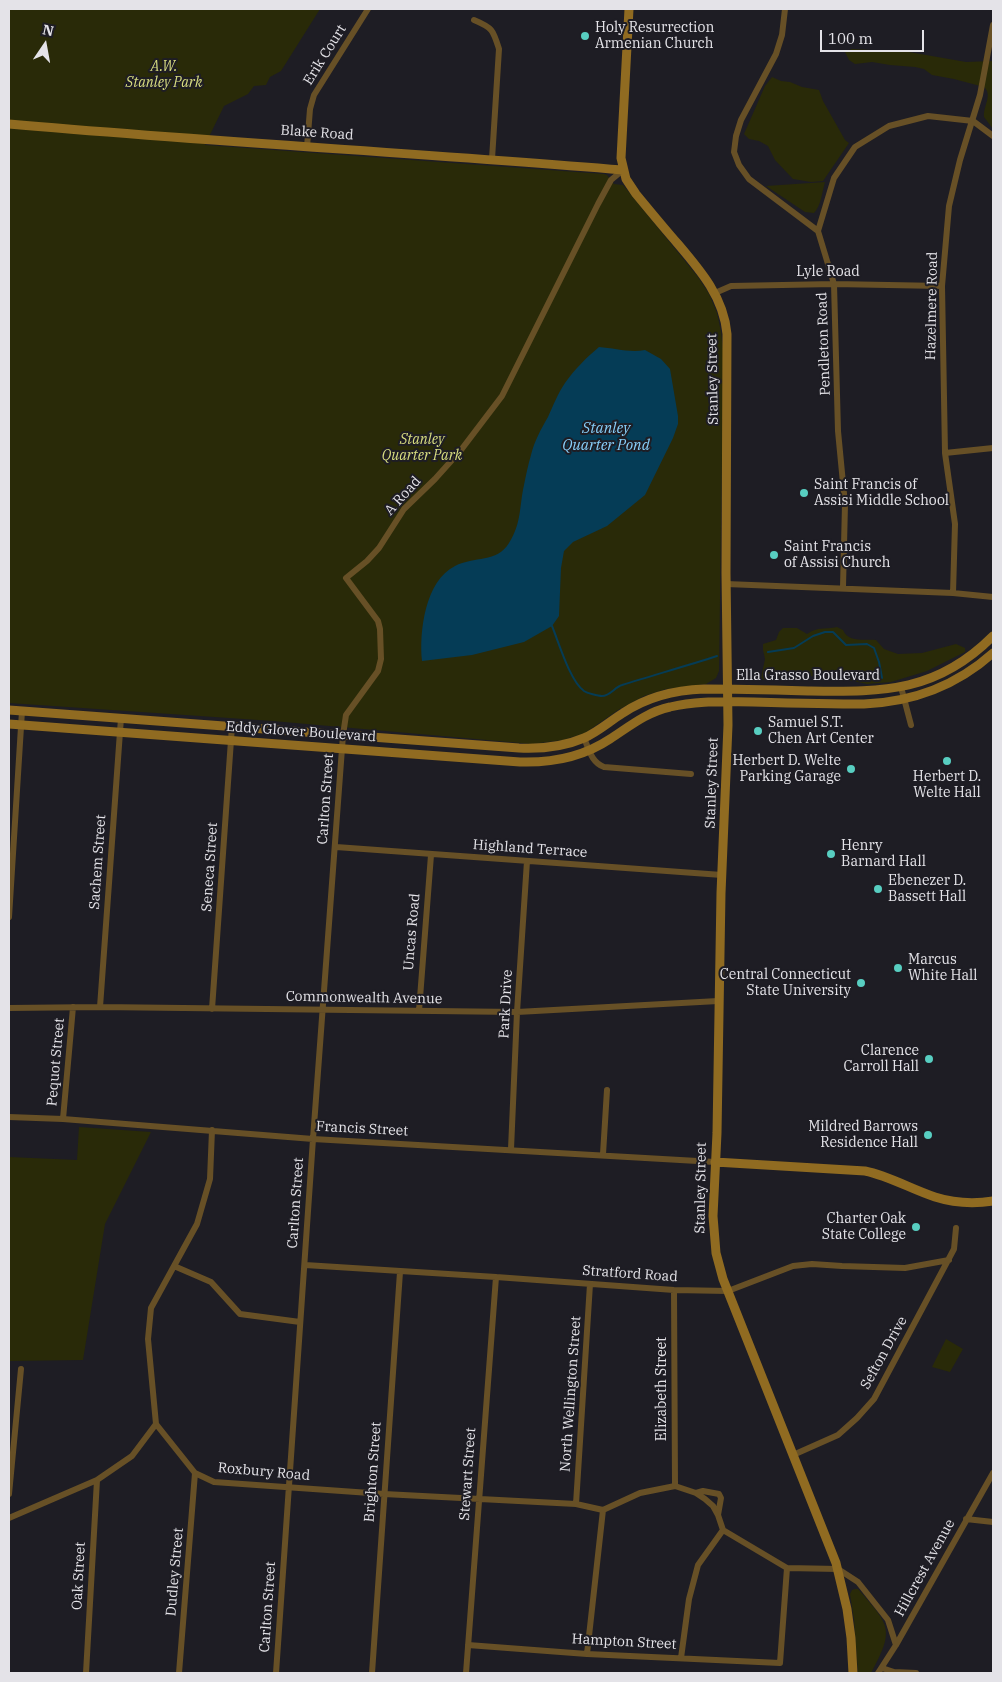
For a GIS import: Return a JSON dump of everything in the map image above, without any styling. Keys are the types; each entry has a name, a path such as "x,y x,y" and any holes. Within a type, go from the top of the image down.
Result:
{"street":[{"name":"Erik Court","path":"307,146 310,109 314,94 368,9"},
{"name":"Stanley Street","path":"629,9 621,152 623,170 633,190 696,265 715,293 724,314 727,338 726,584 728,702 718,1001 713,1209 714,1242 719,1269 838,1569 848,1614 853,1673"},
{"path":"784,9 782,35 776,54 741,120 734,152 739,165 749,179 818,231 834,178 855,147 889,126 928,116 973,121 993,136"},
{"path":"474,20 489,27 494,34 499,49 492,159"},
{"name":"Hazelmere Road","path":"953,592 955,524 945,453 942,286 949,206 960,160 980,95 993,25"},
{"name":"Blake Road","path":"9,124 623,170"},
{"name":"A Road","path":"343,735 346,715 378,671 382,660 378,621 346,578 367,561 379,548 404,509 436,479 461,450 502,396 598,204 611,180 623,170"},
{"name":"Pendleton Road","path":"818,231 834,284 838,431 845,504 842,587"},
{"name":"Lyle Road","path":"715,293 731,286 834,284 942,286"},
{"path":"945,453 993,448"},
{"path":"726,584 953,592 993,597"},
{"name":"Ella Grasso Boulevard","path":"728,689 857,692 901,687 928,679 950,669 974,653 993,636"},
{"name":"Ella Grasso Boulevard","path":"728,702 864,704 904,700 949,684 972,670 993,653"},
{"path":"901,687 911,725"},
{"name":"Eddy Glover Boulevard","path":"9,710 541,748 562,745 584,738 601,729 631,708 659,696 686,690 728,689"},
{"name":"Eddy Glover Boulevard","path":"9,724 540,762 564,759 589,750 608,741 638,720 660,710 691,703 728,702"},
{"path":"9,917 22,711"},
{"name":"Sachem Street","path":"100,1007 121,718"},
{"name":"Seneca Street","path":"212,1009 232,726"},
{"name":"Carlton Street","path":"276,1673 343,735"},
{"path":"584,738 598,765 690,774"},
{"path":"468,744 468,758"},
{"name":"Highland Terrace","path":"336,847 722,875"},
{"name":"Uncas Road","path":"419,1011 431,855"},
{"name":"Park Drive","path":"511,1149 517,1012 527,861"},
{"name":"Commonwealth Avenue","path":"9,1008 100,1007 517,1012 718,1001"},
{"name":"Pequot Street","path":"64,1119 72,1008"},
{"path":"603,1154 607,1090"},
{"name":"Francis Street","path":"9,1117 64,1119 313,1139 603,1154 715,1162"},
{"path":"9,1518 97,1480 132,1456 156,1424 148,1339 151,1308 197,1224 210,1178 212,1130"},
{"path":"715,1162 865,1171 946,1200 971,1203 993,1201"},
{"name":"Sefton Drive","path":"793,1454 838,1435 874,1399 949,1260 954,1249 956,1228"},
{"name":"Stratford Road","path":"305,1265 674,1290 728,1291 793,1266 812,1264 904,1268 949,1260"},
{"path":"174,1266 211,1282 240,1314 300,1322"},
{"name":"Brighton Street","path":"372,1673 400,1272"},
{"name":"Stewart Street","path":"466,1673 496,1277"},
{"name":"North Wellington Street","path":"576,1504 590,1284"},
{"name":"Elizabeth Street","path":"674,1290 675,1486"},
{"path":"9,1494 21,1369"},
{"name":"Roxbury Road","path":"156,1424 195,1473 214,1482 479,1500 576,1504 603,1510"},
{"name":"Dudley Street","path":"179,1673 195,1473"},
{"name":"Hillcrest Avenue","path":"880,1671 896,1646 993,1473"},
{"name":"Oak Street","path":"86,1673 97,1480"},
{"path":"587,1654 603,1510 640,1493 675,1486 696,1493 706,1499 718,1515 723,1530 787,1568 838,1569 858,1582 888,1620 896,1646"},
{"path":"696,1493 703,1491 719,1494 721,1498 718,1515"},
{"path":"966,1520 993,1522"},
{"path":"681,1658 689,1599 698,1565 723,1530"},
{"name":"Hampton Street","path":"468,1645 587,1654 780,1663 787,1568"},
{"path":"880,1671 916,1673"}],"green space":[{"name":"Stanley Quarter Park","path":"9,9 320,9 281,71 270,77 266,85 254,86 248,94 224,106 205,145 604,174 614,184 623,185 698,277 709,294 717,313 721,332 723,350 719,671 716,678 706,684 666,689 644,696 618,710 585,733 563,740 532,744 273,721 9,703"},
{"path":"852,49 909,52 966,62 993,61 993,129 984,117 988,94 984,87 932,75 924,69 915,67 872,62 855,64 849,60 845,52"},
{"path":"772,77 802,87 819,90 823,101 845,140 849,143 823,181 811,182 793,179 775,160 768,146 759,141 749,139 744,134 765,86"},
{"path":"825,182 820,203 814,213 805,212 766,186"},
{"path":"837,627 853,639 876,640 884,649 898,654 922,653 956,644 965,648 965,652 927,671 891,682 867,684 844,679 810,676 764,680 761,678 765,659 763,644 776,640 783,628 797,628 807,634 818,629"},
{"path":"79,1127 151,1132 105,1224 83,1360 9,1361 9,1157 77,1160"},
{"path":"946,1339 963,1349 950,1372 932,1367"},
{"path":"855,1589 858,1589 877,1612 886,1628 884,1647 871,1673 858,1673 850,1594"}],"water":[{"name":"Stanley Quarter Pond","path":"599,347 628,351 645,350 661,359 670,369 678,424 645,495 607,526 573,542 564,551 561,568 559,616 552,626 524,642 472,655 422,661 423,622 426,608 437,583 445,573 455,566 498,554 509,543 518,521 528,466 538,436 565,383 572,373"}],"waterway":[{"path":"552,626 574,679 584,691 598,696 608,695 622,685 717,656"},
{"path":"768,652 794,648 813,636 825,632 833,632 846,645 867,644 874,648 882,678"}],"place":[{"name":"Holy Resurrection Armenian Church","path":"585,36"},
{"name":"Saint Francis of Assisi Middle School","path":"804,493"},
{"name":"Saint Francis of Assisi Church","path":"774,555"},
{"name":"Samuel S.T. Chen Art Center","path":"758,731"},
{"name":"Herbert D. Welte Hall","path":"947,761"},
{"name":"Herbert D. Welte Parking Garage","path":"851,769"},
{"name":"Henry Barnard Hall","path":"831,854"},
{"name":"Ebenezer D. Bassett Hall","path":"878,889"},
{"name":"Marcus White Hall","path":"898,968"},
{"name":"Central Connecticut State University","path":"861,983"},
{"name":"Clarence Carroll Hall","path":"929,1059"},
{"name":"Mildred Barrows Residence Hall","path":"928,1135"},
{"name":"Charter Oak State College","path":"916,1227"}],"park label":[{"name":"A.W. Stanley Park","path":"164,76"}]}
